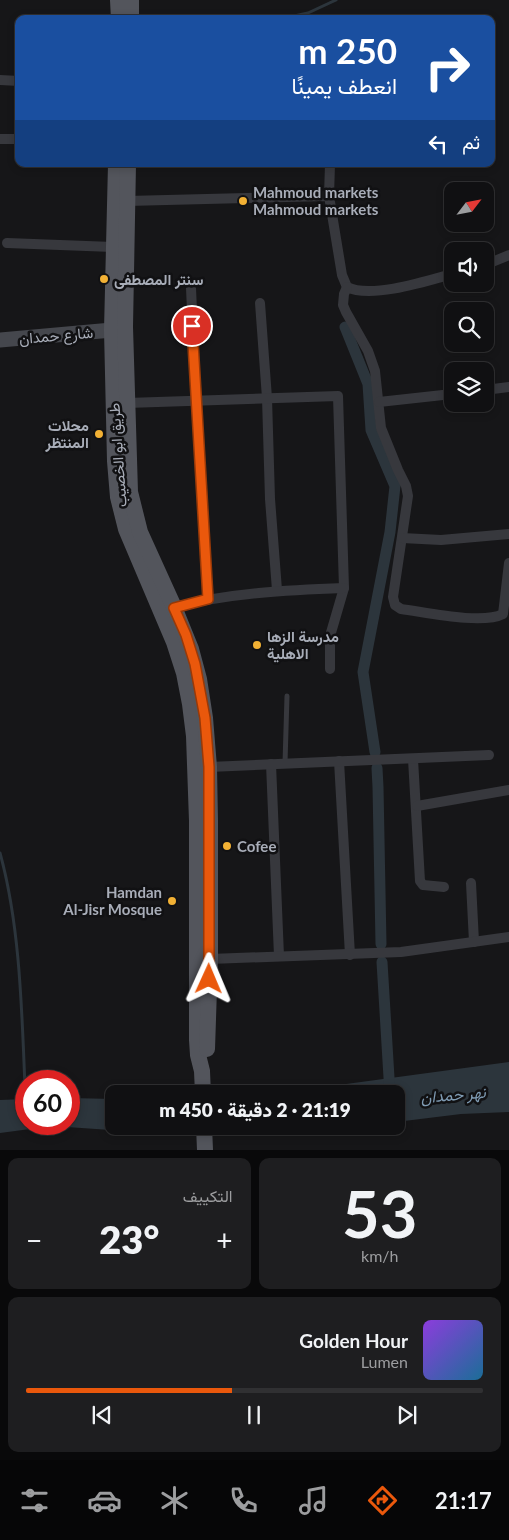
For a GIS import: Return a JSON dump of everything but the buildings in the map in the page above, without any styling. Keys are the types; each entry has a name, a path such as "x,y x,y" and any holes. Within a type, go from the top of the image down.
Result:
{"main road":[{"path":"118,0 118,15"},
{"path":"131,0 131,15"},
{"name":"طريق ابو الخصيب","path":"116,167 112,330 115,462 121,514 131,542 169,627 184,673 190,704 203,821 210,960 208,1039 202,1071"},
{"name":"طريق ابو الخصيب","path":"128,167 125,327 128,478 132,506 140,532 191,650 199,679 205,718 209,767 203,821 197,1040 198,1056 202,1071"},
{"name":"شارع حمدان","path":"0,340 112,330"},
{"path":"202,1071 203,1085"},
{"path":"204,1135 205,1150"}],"street":[{"path":"0,80 15,81"},
{"path":"0,139 15,139"},
{"path":"330,167 329,196 342,275 347,286 357,291 393,289 444,276"},
{"path":"127,201 329,196"},
{"path":"7,243 113,247"},
{"path":"494,262 509,255"},
{"path":"347,286 343,304 368,351 375,371 381,428 406,486 408,496 393,597 394,605 401,608 465,618 498,617 503,614 509,563"},
{"path":"191,288 208,599"},
{"path":"260,303 268,398 270,500 277,590"},
{"path":"494,389 509,387"},
{"path":"379,402 444,395"},
{"path":"127,403 338,396 344,588 330,636 330,669"},
{"path":"402,538 441,540 509,534"},
{"path":"174,608 208,599 277,590 344,588"},
{"path":"209,767 413,759 488,754"},
{"path":"413,759 420,881 423,885 444,887"},
{"path":"339,761 350,955"},
{"path":"271,764 279,956"},
{"path":"417,806 509,790"},
{"path":"471,883 474,942"},
{"path":"210,960 401,952 509,937"}],"lane":[{"path":"285,763 287,696"}],"water":[{"name":"نهر حمدان","path":"509,1062 509,1112 461,1114 405,1121 405,1085 339,1085"},
{"path":"80,1098 105,1099 105,1130 80,1128"},
{"path":"15,1099 15,1131 0,1133 0,1100"}],"waterway":[{"path":"299,15 308,13 336,0"},
{"path":"345,327 368,384 371,430 395,486 390,532 363,672 375,752"},
{"path":"377,768 381,944"},
{"path":"0,853 13,915 17,948 24,1070"},
{"path":"382,962 389,1085"}],"place":[{"name":"Mahmoud markets Mahmoud markets","path":"243,201"},
{"name":"سنتر المصطفى","path":"104,279"},
{"name":"محلات المنتظر","path":"99,434"},
{"name":"مدرسة الزها الاهلية","path":"257,645"},
{"name":"Cofee","path":"227,846"},
{"name":"Hamdan Al-Jisr Mosque","path":"172,901"}],"route":[{"path":"192,326 208,599 174,608 186,635 195,664 205,718 209,767 209,979"}]}
